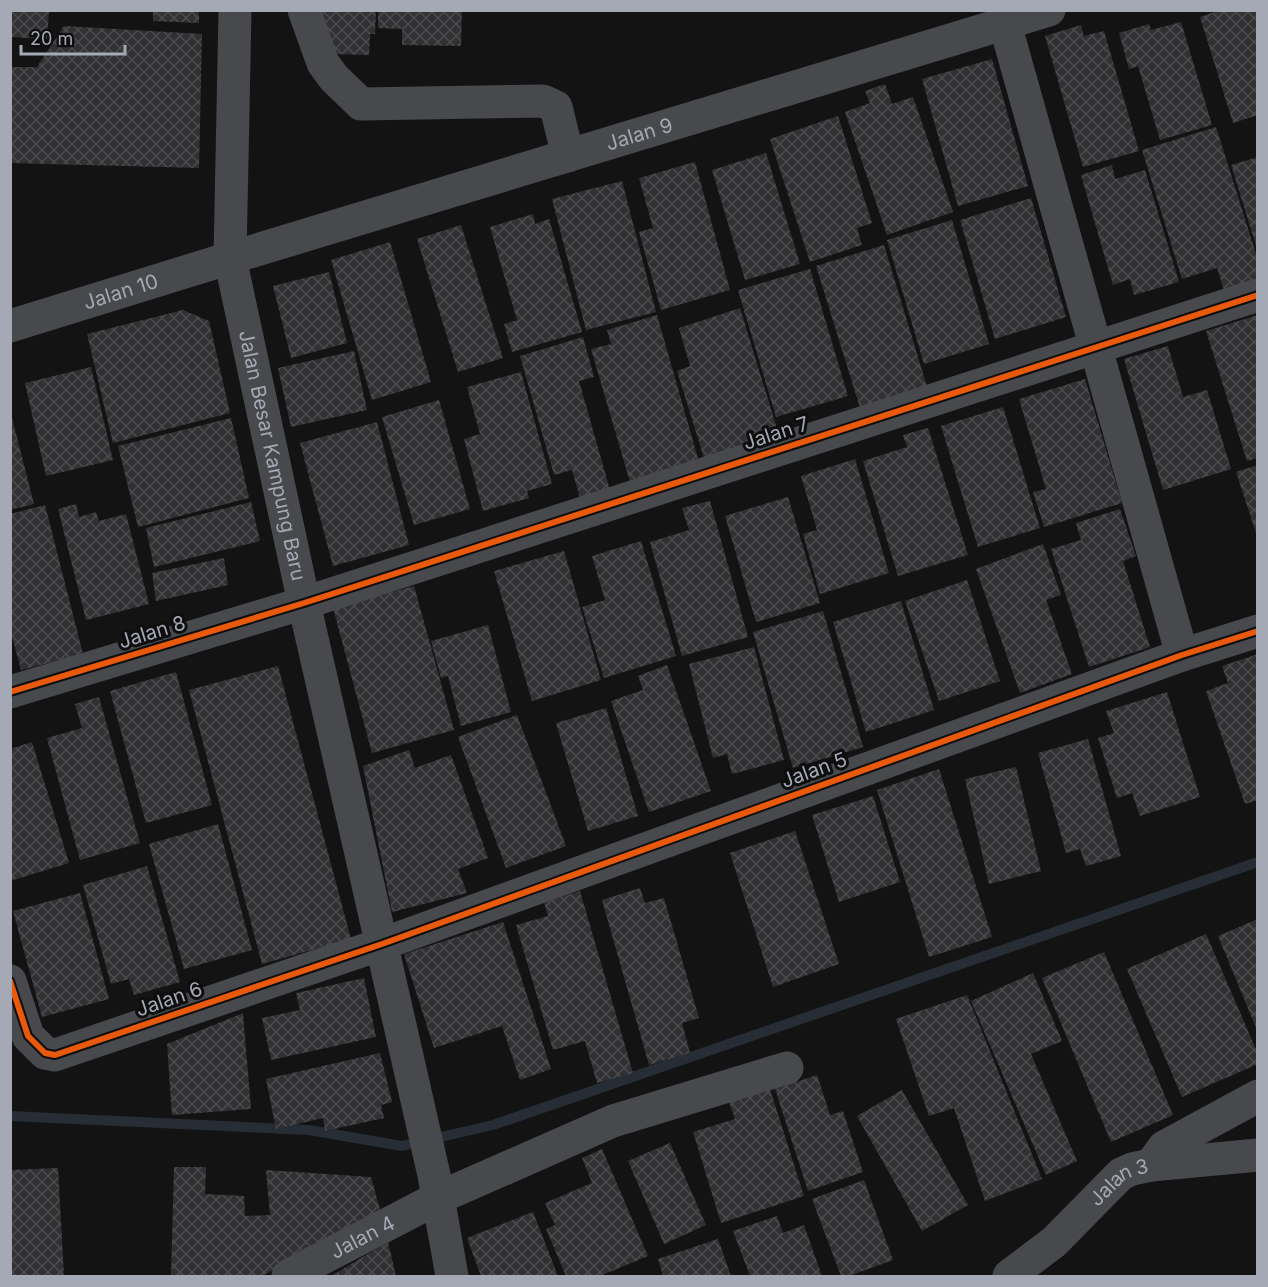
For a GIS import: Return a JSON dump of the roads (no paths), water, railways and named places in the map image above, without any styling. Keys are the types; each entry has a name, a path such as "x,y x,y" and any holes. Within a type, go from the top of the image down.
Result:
{"street":[{"name":"Jalan Besar Kampung Baru","path":"235,10 230,258 304,603 421,1114 452,1276"},
{"path":"304,10 323,63 334,78 361,104 543,101 556,107 568,156"},
{"name":"Jalan 9","path":"230,258 1049,10"},
{"path":"1005,24 1182,655"},
{"name":"Jalan 10","path":"10,326 230,258"},
{"name":"Jalan 7","path":"304,603 1257,295"},
{"name":"Jalan 8","path":"10,692 304,603"},
{"name":"Jalan 5","path":"382,944 1182,655 1257,631"},
{"name":"Jalan 6","path":"10,981 28,1035 45,1053 55,1055 382,944"},
{"name":"Jalan 4","path":"288,1276 436,1186 613,1121 787,1068"},
{"path":"1151,1164 1164,1147 1257,1096"},
{"name":"Jalan 3","path":"1009,1276 1054,1242 1121,1174 1151,1164 1257,1155"}],"waterway":[{"path":"10,1116 309,1130 402,1146 493,1125 1258,862"}]}
